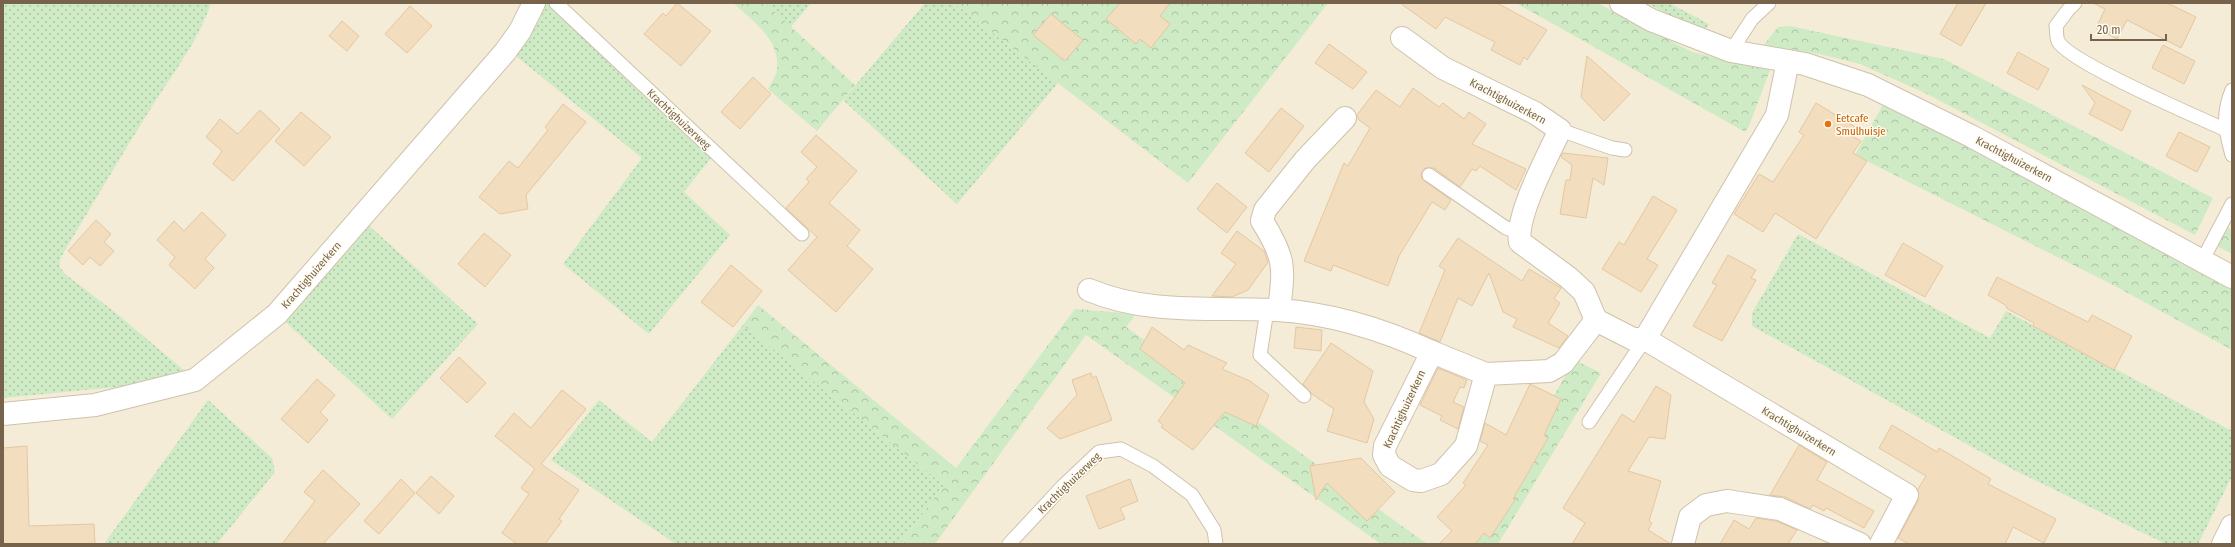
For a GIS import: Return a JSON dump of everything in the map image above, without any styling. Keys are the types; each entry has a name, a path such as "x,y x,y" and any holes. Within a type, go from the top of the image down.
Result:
{"street":[{"name":"Krachtighuizerkern","path":"3,414 95,406 195,380 277,314 505,52 520,31 534,3"},
{"name":"Krachtighuizerkern","path":"1621,3 1651,20 1731,51 1805,64 1868,85 1971,136 2232,277"},
{"name":"Krachtighuizerkern","path":"1402,38 1443,68 1535,113 1560,130"},
{"path":"1645,339 1777,115 1788,61"},
{"path":"1273,310 1284,271 1277,244 1262,221 1265,210 1305,160 1345,118"},
{"path":"1089,290 1121,302 1165,307 1273,310 1362,325 1400,337 1486,374 1549,370 1563,363 1596,320 1584,292 1569,278 1520,242 1518,232 1537,178 1560,130"},
{"name":"Krachtighuizerkern","path":"1596,320 1633,340 1645,339 1907,495 1881,544"},
{"name":"Krachtighuizerkern","path":"1432,352 1385,446 1384,455 1390,466 1413,480 1421,481 1441,474 1466,446 1486,374"},
{"path":"1683,544 1690,517 1706,505 1727,501 1780,509 1860,544"},
{"path":"2223,544 2232,526"}],"lane":[{"name":"Krachtighuizerweg","path":"556,3 802,234"},
{"path":"1731,51 1752,19 1769,3"},
{"path":"2075,3 2056,26 2058,42 2071,54 2120,81 2226,130"},
{"path":"2232,90 2225,106 2226,130 2232,155"},
{"path":"1560,130 1612,148 1625,150"},
{"path":"1429,174 1506,228 1518,232"},
{"path":"2202,261 2232,204"},
{"path":"1273,310 1260,355 1304,396"},
{"path":"1589,422 1645,339"},
{"name":"Krachtighuizerweg","path":"1009,544 1062,487 1099,452 1121,449 1153,466 1192,495 1214,530 1216,544"}],"shaded area":[{"path":"179,3 2232,3 2232,544 3,544 3,324"}],"green space":[{"path":"3,3 211,3 206,17 192,44 151,108 61,257 59,266 65,274 116,313 193,378 188,380 3,398"},
{"path":"546,3 568,3 561,12 718,149 684,192 730,235 649,334 563,264 642,158 516,56 540,18"},
{"path":"733,3 765,3 855,85 817,131 768,89 777,70 777,59 774,49 764,32"},
{"path":"765,3 811,3 791,27"},
{"path":"925,3 954,3 1058,83 957,204 843,100"},
{"path":"954,3 1328,3 1188,183"},
{"path":"1516,3 1597,3 1692,52 1770,70 1749,126 1745,132"},
{"path":"1647,3 1669,3 1709,24 1705,30 1686,24"},
{"path":"1790,26 1944,59 2213,198 2195,235 1925,93 1860,64 1819,54 1764,45 1778,27"},
{"path":"1885,101 2232,281 2232,350 2115,286 1855,155"},
{"path":"2215,221 2232,230 2232,254 2205,240"},
{"path":"366,223 478,324 392,419 281,318"},
{"path":"1798,234 1990,338 2006,311 2232,431 2232,476 2198,544 2166,544 2014,470 1752,326 1752,313"},
{"path":"758,305 956,468 1075,309 1136,314 1126,327 1427,544 1381,544 1086,335 935,544 900,544 944,485 743,325"},
{"path":"743,325 944,485 900,544 676,544 551,460 599,400 652,442"},
{"path":"1577,361 1601,373 1498,544 1467,544 1570,368"},
{"path":"208,400 272,458 275,472 217,544 104,544"}],"building":[{"path":"677,3 711,31 681,66 644,34 663,13 666,16"},
{"path":"1120,3 1170,3 1160,16 1170,24 1151,48 1140,39 1136,44 1106,19"},
{"path":"1400,3 1497,3 1547,30 1527,60 1524,57 1520,65 1491,50 1495,42 1445,17 1436,29"},
{"path":"1958,3 1986,3 1961,46 1940,34"},
{"path":"2093,3 2167,3 2196,17 2181,48 2127,20 2117,39 2096,28 2105,9"},
{"path":"410,6 432,26 407,53 385,34"},
{"path":"1051,14 1083,40 1065,61 1033,35"},
{"path":"342,21 359,36 347,51 329,36"},
{"path":"1329,44 1367,72 1353,89 1315,63"},
{"path":"2163,45 2195,61 2184,84 2152,68"},
{"path":"2018,52 2049,69 2038,90 2007,73"},
{"path":"1587,56 1630,94 1604,121 1581,97"},
{"path":"753,77 771,94 740,129 721,112"},
{"path":"2082,85 2131,111 2122,131 2089,114 2095,103"},
{"path":"1413,88 1439,107 1443,103 1464,119 1469,112 1486,124 1472,144 1526,169 1516,190 1480,166 1476,171 1472,169 1460,187 1434,168 1425,168 1421,174 1422,179 1451,200 1445,210 1432,202 1399,256 1388,286 1333,265 1331,271 1304,261 1344,163 1348,166 1370,128 1359,120 1357,115 1376,90 1400,107"},
{"path":"1816,103 1857,128 1852,136 1861,141 1853,153 1867,161 1816,239 1775,213 1763,232 1734,214 1759,174 1773,182 1804,135 1799,132"},
{"path":"563,104 586,122 526,195 528,209 500,214 479,197 509,161 518,168 548,130 545,127"},
{"path":"1281,108 1304,126 1269,172 1245,153"},
{"path":"260,110 280,129 233,181 213,164 222,151 206,137 220,119 238,134"},
{"path":"301,112 331,137 304,166 275,141"},
{"path":"2179,132 2210,147 2197,172 2166,156"},
{"path":"816,135 857,171 829,203 860,230 847,246 873,269 836,312 788,270 817,237 786,208 809,182 806,179 817,167 801,152"},
{"path":"1563,153 1608,158 1604,185 1593,178 1586,218 1560,214 1566,180 1570,180 1572,165 1561,157"},
{"path":"1217,183 1247,207 1227,233 1197,209"},
{"path":"1653,196 1677,210 1647,259 1658,265 1641,292 1602,269 1619,242 1624,245"},
{"path":"202,212 226,235 205,259 214,268 195,289 169,265 175,257 157,240 174,221 184,231"},
{"path":"96,220 111,234 104,242 114,251 100,266 90,257 83,265 68,251"},
{"path":"1237,231 1264,251 1268,262 1248,290 1232,297 1212,296 1236,264 1221,253"},
{"path":"484,233 511,255 485,287 458,264"},
{"path":"1458,238 1522,281 1529,269 1561,288 1554,299 1560,303 1548,323 1568,336 1559,348 1513,327 1517,319 1503,312 1489,273 1472,306 1458,298 1440,342 1419,333 1445,270 1439,266"},
{"path":"1903,243 1943,266 1925,297 1885,275"},
{"path":"1728,255 1756,270 1751,278 1756,280 1722,341 1693,326 1717,285 1712,283"},
{"path":"731,265 762,291 733,327 701,302"},
{"path":"1997,277 2088,322 2092,315 2132,336 2114,370 2033,326 2034,323 2006,308 2007,306 1988,295"},
{"path":"1152,327 1184,350 1188,345 1227,363 1222,369 1250,381 1269,395 1256,426 1225,412 1193,450 1161,427 1163,425 1158,421 1185,383 1140,349"},
{"path":"1296,327 1322,330 1321,351 1294,348"},
{"path":"1331,343 1373,371 1364,402 1374,419 1367,443 1327,431 1334,409 1312,394 1303,384"},
{"path":"459,357 486,383 467,403 440,378"},
{"path":"1438,368 1467,380 1464,388 1460,387 1453,402 1464,407 1458,429 1440,420 1442,416 1420,405"},
{"path":"1091,373 1092,378 1096,376 1112,420 1060,439 1047,428 1077,395 1072,380"},
{"path":"317,379 335,395 320,412 328,420 308,443 281,419"},
{"path":"1530,384 1561,399 1544,435 1548,438 1513,499 1515,500 1490,538 1484,533 1475,544 1439,544 1452,531 1437,517 1466,485 1463,483 1488,445 1480,441 1485,423 1506,435"},
{"path":"1656,386 1671,395 1665,439 1649,437 1628,471 1661,481 1649,521 1652,523 1648,530 1671,544 1572,544 1585,523 1563,508 1622,414 1634,422"},
{"path":"562,390 586,409 541,464 579,490 559,519 562,521 545,544 517,544 502,533 529,494 521,488 535,469 495,436 514,413 531,428"},
{"path":"1892,425 1937,452 1939,448 1991,479 1988,484 2056,519 2044,543 2013,527 2005,544 1909,544 1898,538 1918,501 1918,489 1926,476 1879,448"},
{"path":"1799,445 1827,462 1817,480 1874,511 1864,528 1826,508 1824,511 1813,505 1810,509 1785,497 1770,495"},
{"path":"27,446 29,526 94,524 95,544 3,544 3,448"},
{"path":"1361,458 1395,492 1367,521 1327,483 1316,500 1310,466"},
{"path":"323,470 360,504 323,544 282,544 315,501 304,492"},
{"path":"431,476 454,496 439,514 416,493"},
{"path":"401,479 415,493 379,534 364,521"},
{"path":"1130,479 1138,501 1120,508 1125,519 1099,529 1086,496"},
{"path":"1756,518 1776,521 1797,530 1788,544 1720,544 1734,520 1749,529"}],"place":[{"name":"Eetcafe Smulhuisje","path":"1828,124"}]}
